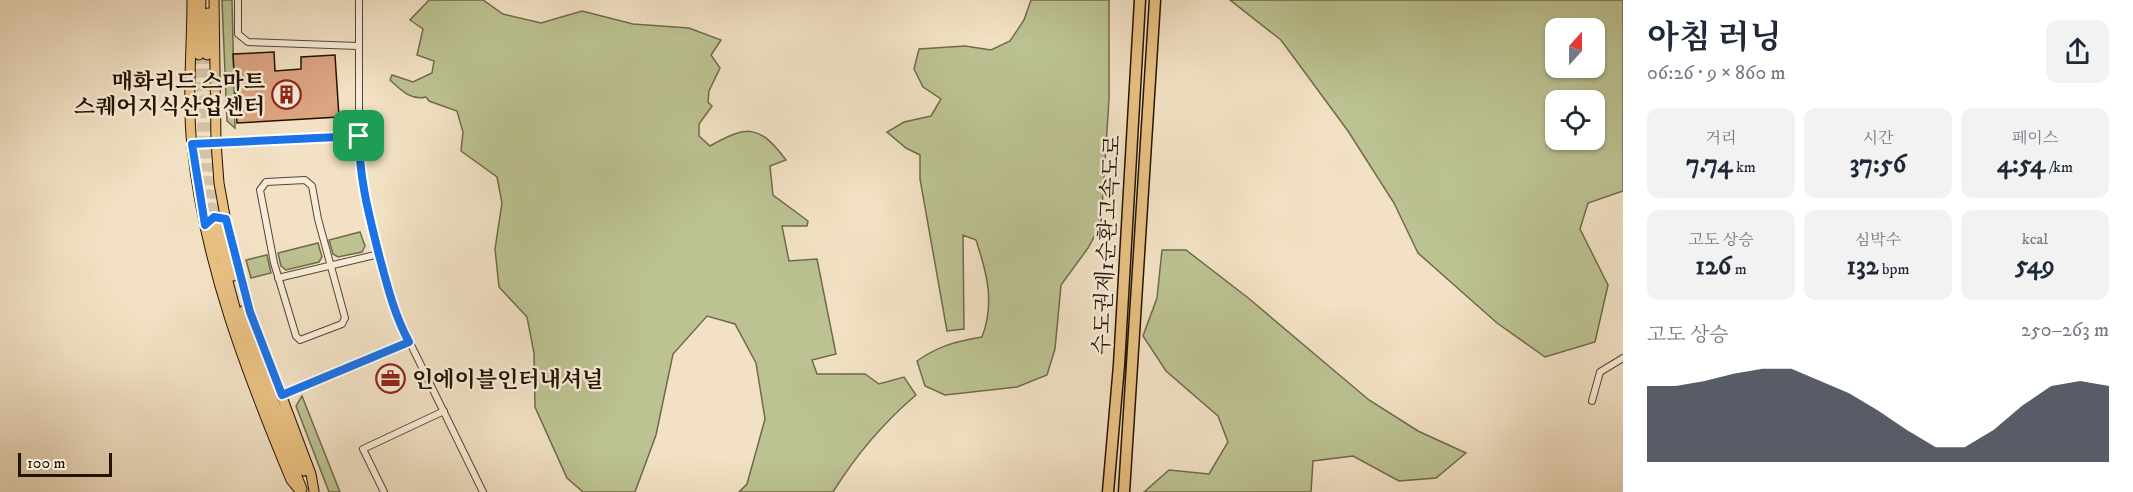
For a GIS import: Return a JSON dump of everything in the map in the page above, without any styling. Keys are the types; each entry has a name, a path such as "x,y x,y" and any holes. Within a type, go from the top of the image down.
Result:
{"highway":[{"name":"수도권제1순환고속도로","path":"1108,492 1119,365 1140,0"},
{"name":"수도권제1순환고속도로","path":"1124,492 1155,0"}],"main road":[{"path":"192,0 192,144 253,343 285,428 314,492"},
{"path":"201,0 203,55 208,0"},
{"path":"214,0 216,141 219,183 216,224 246,349 303,492"},
{"path":"216,224 311,474 314,492"}],"street":[{"path":"238,0 238,34 248,42 358,46"},
{"path":"358,0 360,170 366,207 392,306 483,492"},
{"path":"192,144 216,141 359,136"},
{"path":"305,180 310,182 331,266 345,322 306,340 300,340 296,336 278,278 260,190 266,182 305,180"},
{"path":"278,278 379,254"},
{"path":"282,395 409,342"},
{"path":"1592,401 1600,372 1623,358"},
{"path":"384,492 363,449 444,411"}],"green space":[{"path":"222,0 232,0 235,128 227,121"},
{"path":"429,0 483,0 503,14 541,23 582,11 633,24 689,28 721,40 711,55 720,68 709,91 708,102 712,106 699,124 699,136 710,146 734,134 752,132 760,134 786,160 770,166 773,195 808,221 807,226 782,226 789,261 817,259 836,354 812,360 817,374 865,374 879,384 904,377 916,395 871,440 833,492 739,492 747,484 765,419 756,363 735,324 707,316 673,354 656,435 635,492 583,492 567,478 535,407 534,353 527,317 499,287 495,249 502,203 497,177 461,151 463,132 457,111 429,101 426,97 411,96 390,80 392,75 413,82 432,73 434,61 417,55 423,29 410,20"},
{"path":"1031,0 1109,0 1109,99 1101,224 1088,248 1061,285 1055,349 1047,375 1017,387 945,395 925,386 917,361 932,351 948,345 982,337 989,300 986,276 976,240 963,235 964,329 947,331 920,179 920,155 906,148 887,132 904,122 931,116 941,99 923,87 914,69 919,49 965,46 991,50 1010,41 1024,20"},
{"path":"1230,0 1623,0 1623,191 1588,203 1580,229 1608,285 1595,342 1545,357 1497,323 1418,253 1394,203 1348,131 1281,40"},
{"path":"360,232 365,246 362,252 338,257 333,254 329,240"},
{"path":"318,243 322,257 319,262 286,270 281,266 278,253"},
{"path":"1162,250 1186,250 1247,297 1369,400 1418,431 1466,453 1436,478 1399,481 1353,456 1313,461 1311,492 1144,492 1169,470 1209,474 1228,442 1218,416 1166,371 1143,336 1157,298"},
{"path":"267,255 271,273 251,278 246,260"},
{"path":"302,396 340,492 329,492 296,406"}],"building":[{"name":"매화리드 스마트 스퀘어지식산업센터","path":"274,52 275,71 301,69 301,57 335,55 339,117 237,123 233,54"}],"tunnel":[{"path":"199,55 203,169 213,225"},
{"path":"207,55 211,160 220,223"}],"place":[{"name":"매화리드 스마트 스퀘어지식산업센터","path":"286,94"},
{"name":"인에이블인터내셔널","path":"391,379"}],"route":[{"path":"359,136 360,170 366,207 392,306 409,342 282,395 250,312 226,219 214,217 205,225 192,144 216,141 359,136"}]}
